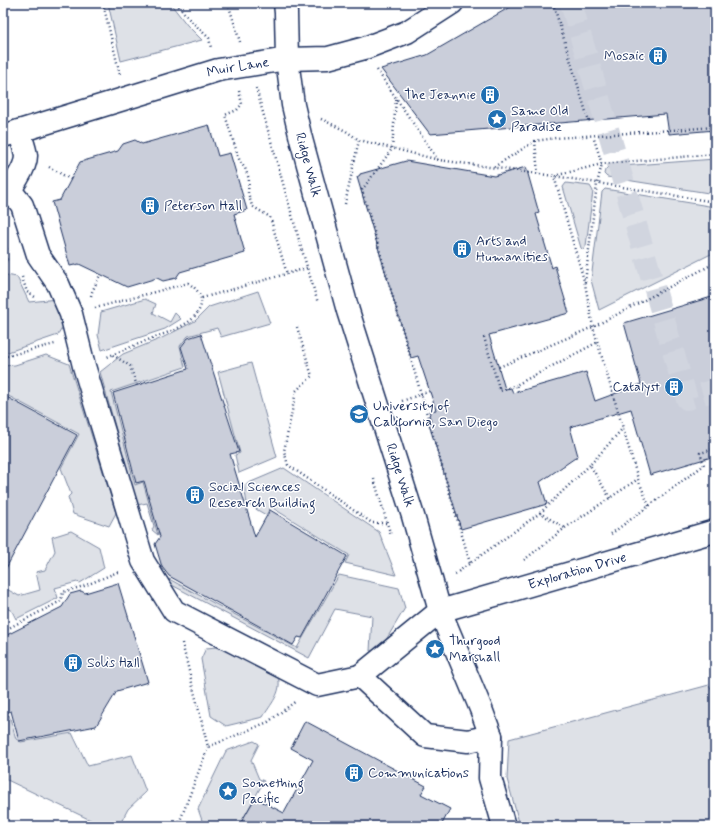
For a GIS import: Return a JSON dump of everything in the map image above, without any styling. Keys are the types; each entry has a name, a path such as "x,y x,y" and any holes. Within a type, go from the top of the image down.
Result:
{"street":[{"name":"Ridge Walk","path":"285,3 286,59 293,105 334,260 348,311 413,516 440,611 481,709 490,736 490,778 504,826"},
{"name":"Muir Lane","path":"11,134 218,70 286,59 328,58 371,46 407,32 452,3"},
{"path":"11,134 25,149 26,157 24,165 6,194 22,205 38,255 80,312 78,338 84,366 143,561 174,611 317,685 360,676 440,611"},
{"name":"Exploration Drive","path":"440,611 715,530"},
{"path":"360,676 425,736 468,741 490,736"}],"path":[{"path":"103,3 121,77"},
{"path":"176,3 190,20 209,38 212,52"},
{"path":"228,3 237,34"},
{"path":"553,3 589,122"},
{"path":"387,86 439,160"},
{"path":"238,88 242,104 237,110 225,115 240,162 245,168 249,179 248,193 252,206 270,217 287,274"},
{"path":"396,100 392,149 362,190 470,563"},
{"path":"710,127 712,139 712,131"},
{"path":"493,168 535,141 556,138 715,127"},
{"path":"346,131 358,140 439,160 554,176 715,202"},
{"path":"585,284 597,184 602,164 594,139"},
{"path":"345,207 358,140"},
{"path":"535,141 538,174"},
{"path":"554,176 602,164 715,154"},
{"path":"46,165 72,180"},
{"path":"554,176 585,284 593,327 638,479 649,506"},
{"path":"202,298 334,260"},
{"path":"499,367 593,327 715,263"},
{"path":"80,312 100,275"},
{"path":"80,312 188,282 197,288 202,298 200,309 191,320 173,330 84,366"},
{"path":"297,327 312,376 296,391 284,450 288,465 372,523 387,523 413,516"},
{"path":"484,337 500,392 598,342"},
{"path":"3,357 78,338"},
{"path":"113,354 130,366 137,386"},
{"path":"516,385 518,391"},
{"path":"379,409 430,391"},
{"path":"433,589 540,513 590,465 623,428"},
{"path":"632,519 704,465 700,454 715,449"},
{"path":"590,465 610,498"},
{"path":"529,557 565,528 638,479"},
{"path":"540,513 565,528"},
{"path":"3,631 61,601 62,592 84,586 143,561"},
{"path":"174,611 208,747 178,826"},
{"path":"208,747 268,722 317,685"}],"shaded area":[{"path":"108,3 170,3 187,25 202,40 121,61"},
{"path":"715,159 715,194 607,177 604,174 608,167"},
{"path":"566,183 590,186 593,191 586,246 583,250 581,248 563,187"},
{"path":"605,189 715,207 715,252 599,310 591,280 602,192"},
{"path":"3,257 8,259 4,266 6,275 17,277 29,302 57,299 64,325 58,335 5,353 3,352"},
{"path":"258,291 270,323 221,337 217,328 188,336 180,346 185,367 111,392 135,485 143,482 158,535 152,530 154,526 147,503 137,505 100,372 123,354 162,338 195,321 209,307"},
{"path":"145,299 156,304 153,313 170,322 175,313 181,319 165,329 102,350 98,335 101,312"},
{"path":"46,355 69,364 116,513 109,526 73,514 68,497 71,494 61,468 79,434 3,393 3,366 15,365"},
{"path":"251,363 277,457 239,473 235,455 240,453 218,372"},
{"path":"284,468 379,532 396,575 345,563 349,555 271,507 266,515 247,504 244,485"},
{"path":"71,531 99,547 104,568 80,583 77,582 55,588 58,598 16,619 12,611 3,606 3,587 19,596 40,590 36,572 45,570 55,551 52,537"},
{"path":"339,575 399,588 405,608 380,650 370,651 372,616 335,609 309,658 170,584 169,579 297,648"},
{"path":"217,647 278,677 279,688 263,717 226,726 211,716 201,659 206,648"},
{"path":"709,685 715,695 715,826 520,826 507,779 509,739"},
{"path":"9,715 16,739 21,742 72,733 88,766 132,755 146,792 128,809 119,826 103,826 3,778 3,717"},
{"path":"254,741 259,744 251,760 259,779 264,781 239,826 204,826 198,809 226,751"}],"building":[{"path":"517,3 715,3 715,130 669,134 666,114 430,134 381,69 427,55"},
{"name":"Peterson Hall","path":"209,125 218,156 230,153 247,210 234,214 245,253 180,272 176,278 163,281 157,278 127,287 79,264 70,266 52,202 60,200 80,162 118,151 123,144 135,140 142,144"},
{"path":"406,161 494,176 526,167 539,213 536,214 552,268 555,266 569,313 489,335 505,389 511,388 513,393 586,372 595,401 641,384 624,323 715,296 715,456 650,475 631,409 570,427 578,456 540,482 547,504 461,529 428,421 431,420 429,411 436,410 418,356 411,358 357,177 360,174"},
{"name":"Social Sciences Research Building","path":"201,334 239,452 230,454 255,537 270,510 347,556 302,638 298,637 293,645 169,576 162,567 155,544 160,537 144,481 136,483 113,393 188,369 181,347 188,338"},
{"path":"3,395 77,435 3,574"},
{"name":"Solis Hall","path":"118,583 148,682 117,691 96,726 19,741 11,711 3,714 3,637 62,607 70,594 81,591 85,593"},
{"name":"Communications","path":"305,721 426,786 421,794 450,809 441,826 239,826 255,798 284,813 313,760 291,748"}],"tunnel":[{"path":"571,3 687,399 715,390"}],"place":[{"name":"Mosaic","path":"658,56"},
{"name":"The Jeannie","path":"490,95"},
{"name":"Same Old Paradise","path":"497,119"},
{"name":"Peterson Hall","path":"150,206"},
{"name":"Arts and Humanities","path":"462,249"},
{"name":"Catalyst","path":"674,387"},
{"name":"University of California, San Diego","path":"359,414"},
{"name":"Social Sciences Research Building","path":"195,495"},
{"name":"Thurgood Marshall","path":"435,649"},
{"name":"Solis Hall","path":"73,663"},
{"name":"Communications","path":"354,773"},
{"name":"Something Pacific","path":"228,791"}]}
